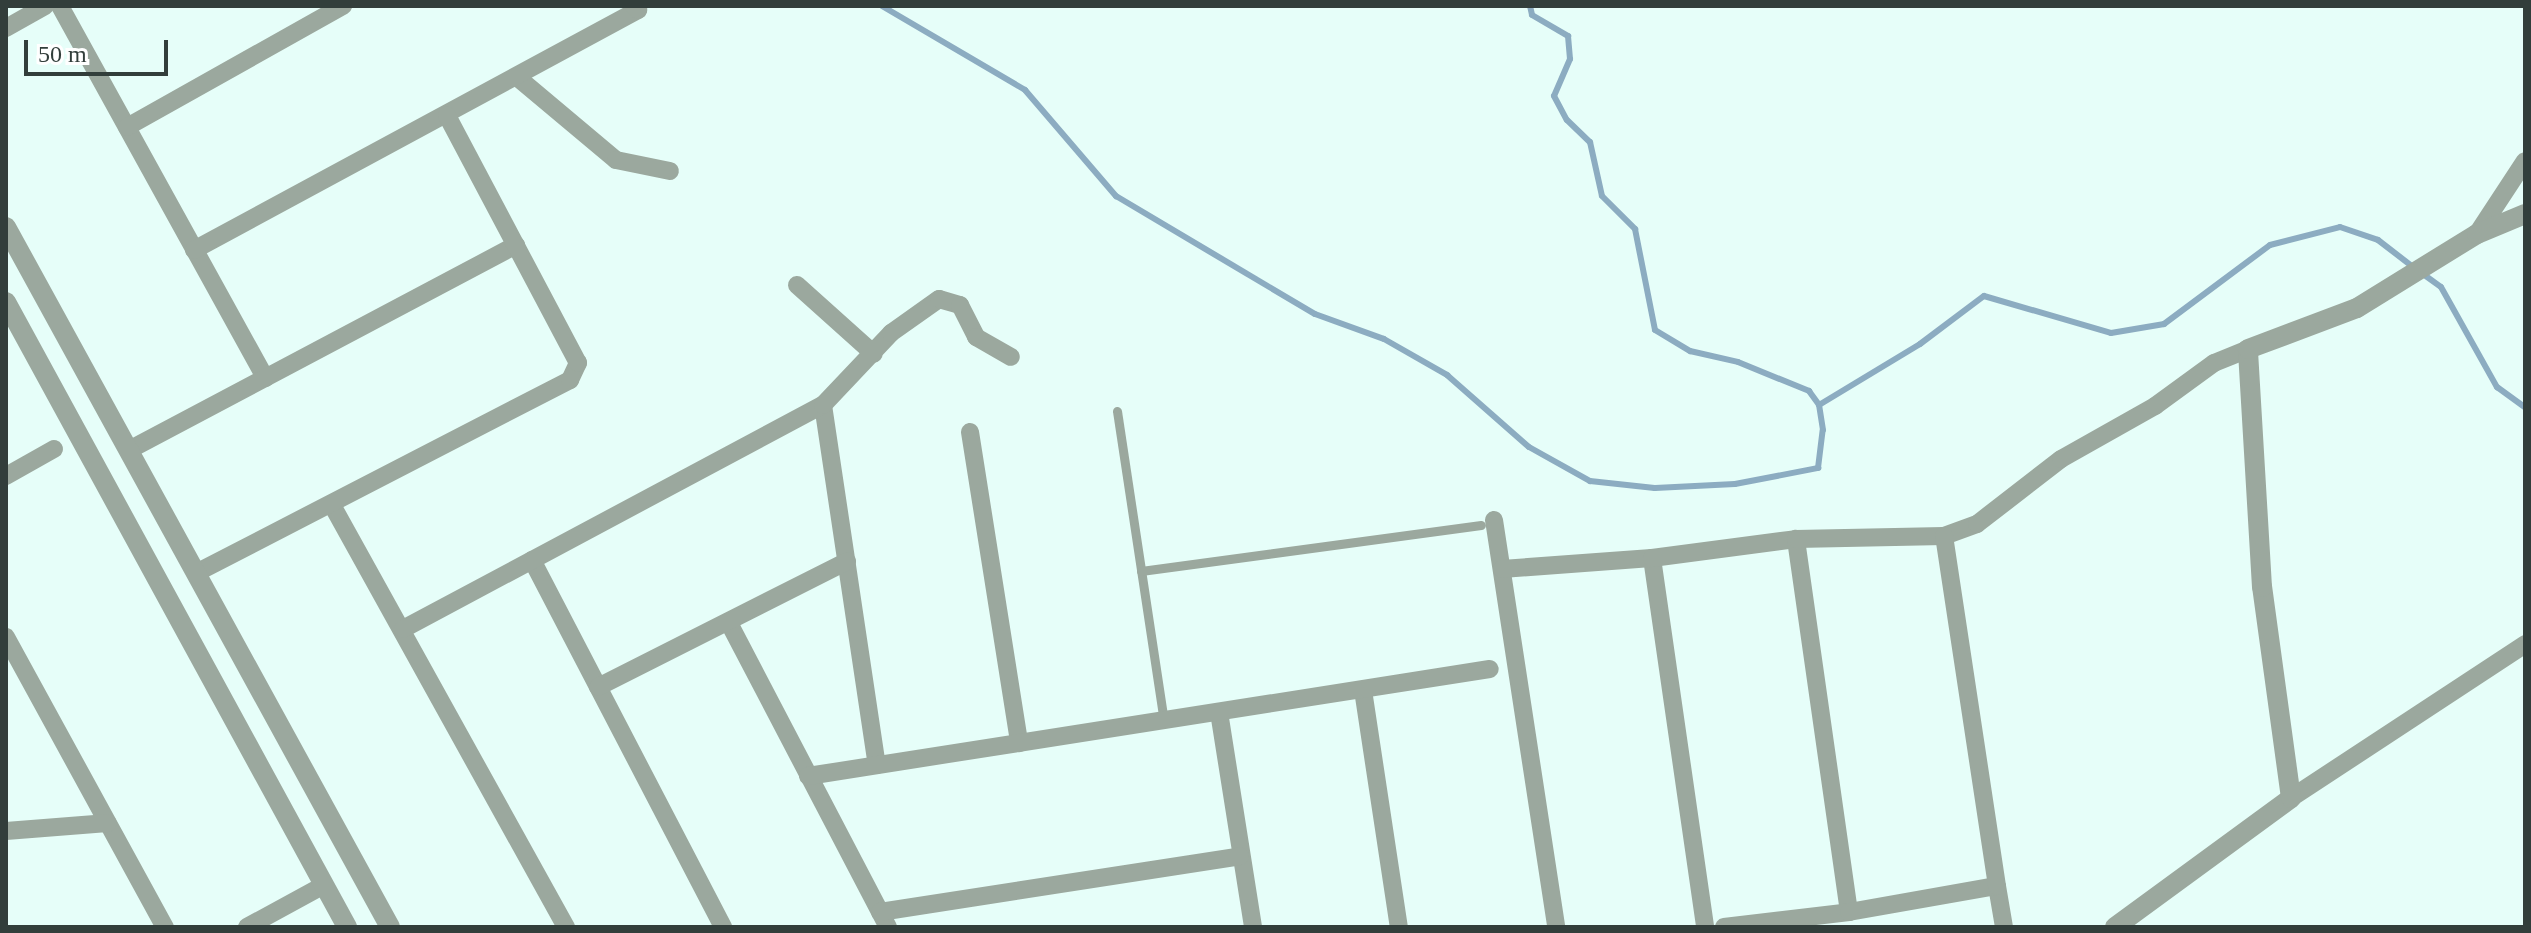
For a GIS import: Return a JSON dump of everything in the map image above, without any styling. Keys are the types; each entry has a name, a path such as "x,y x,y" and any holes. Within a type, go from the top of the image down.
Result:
{"street":[{"path":"6,28 45,6"},
{"path":"60,6 265,378"},
{"path":"127,127 343,6"},
{"path":"194,250 447,116 638,10 634,6"},
{"path":"517,77 616,160 670,171"},
{"path":"196,573 570,380 578,363 447,116"},
{"path":"2477,234 2525,161"},
{"path":"1502,569 1652,558 1796,539 1944,536 1977,524 2061,459 2155,406 2214,363 2357,308 2477,234 2525,214"},
{"path":"6,227 390,927"},
{"path":"129,450 516,245"},
{"path":"797,285 874,354"},
{"path":"403,629 823,405 891,333 939,299 949,298 960,305 976,337 1011,357"},
{"path":"6,302 347,927"},
{"path":"2248,349 2262,587 2291,798"},
{"path":"823,405 877,765"},
{"path":"970,432 1019,743"},
{"path":"6,476 54,449"},
{"path":"332,505 566,927"},
{"path":"1488,522 1502,569 1556,927"},
{"path":"1944,536 2004,927"},
{"path":"1796,539 1849,912"},
{"path":"1652,558 1705,927"},
{"path":"532,560 723,927"},
{"path":"598,687 847,561"},
{"path":"729,623 884,919 1240,856"},
{"path":"6,637 165,927"},
{"path":"2115,927 2291,798 2525,644"},
{"path":"808,776 1490,669"},
{"path":"1363,690 1399,927"},
{"path":"1219,712 1253,927"},
{"path":"6,831 108,823"},
{"path":"247,927 324,885"},
{"path":"1724,927 1849,912 1997,886"}],"lane":[{"path":"1117,411 1164,721"},
{"path":"1141,571 1488,522"}],"waterway":[{"path":"882,6 1025,90 1116,196 1315,314 1384,339 1447,375 1529,447 1590,481 1655,488 1735,484 1818,468 1823,430 1819,405 1920,344 1984,296 2111,333 2164,324 2270,245 2340,227 2378,240 2413,267"},
{"path":"1530,6 1532,15 1568,36 1570,59 1554,96 1567,120 1590,142 1602,196 1635,229 1655,330 1690,351 1738,362 1809,391 1819,405"},
{"path":"2423,274 2441,287 2497,387 2525,407"}]}
